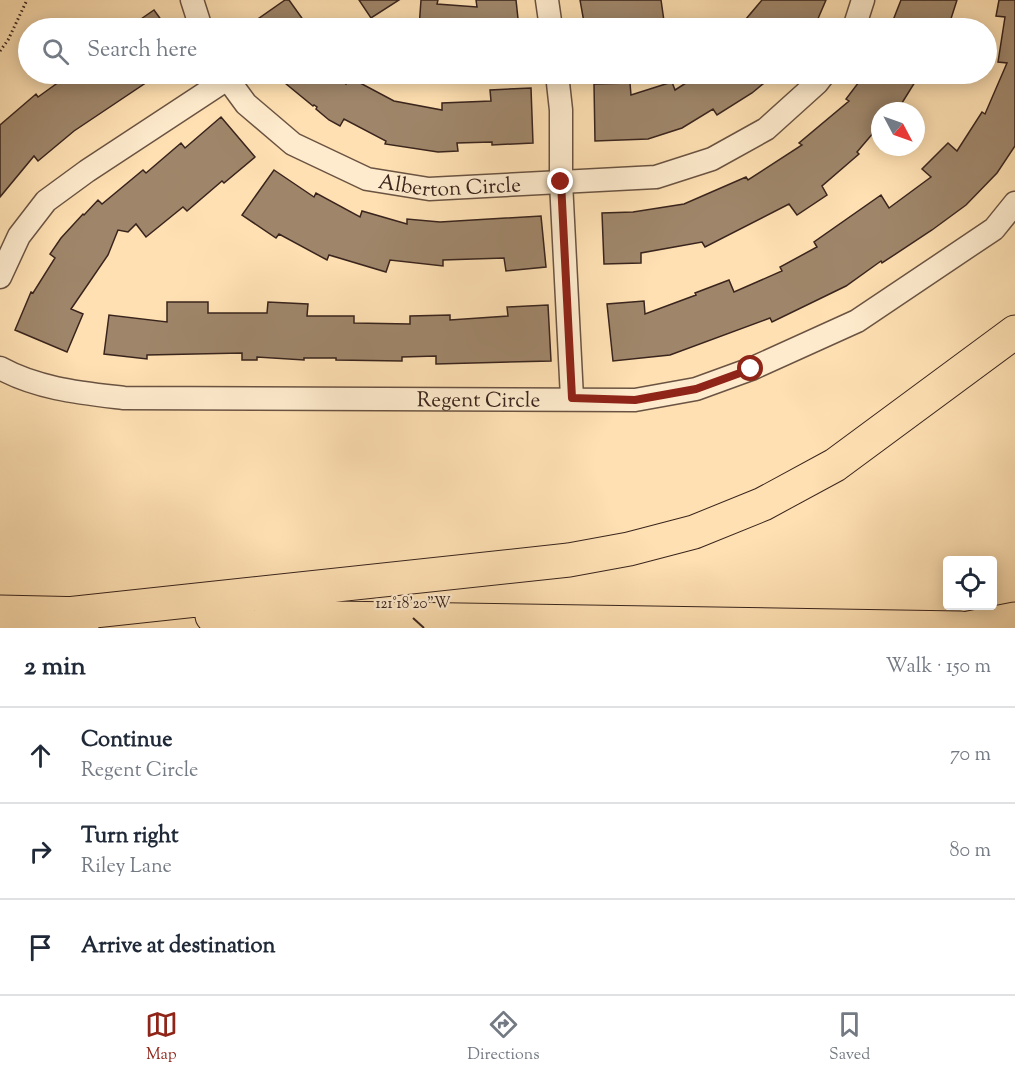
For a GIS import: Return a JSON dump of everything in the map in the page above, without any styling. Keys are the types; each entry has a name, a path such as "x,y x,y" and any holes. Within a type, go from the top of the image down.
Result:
{"highway":[{"path":"67,614 569,560 629,549 694,532 764,504 834,465 1015,332"},
{"path":"0,612 960,628"},
{"path":"969,628 1015,619"},
{"path":"997,628 1015,628"}],"street":[{"path":"192,0 198,18"},
{"path":"548,0 550,18"},
{"path":"857,18 863,0"},
{"path":"0,277 20,236 46,201 214,84"},
{"name":"Alberton Circle","path":"232,84 246,104 293,144 367,179 429,189 656,177 712,159 766,129 816,84"},
{"path":"557,84 561,110 561,182 572,398"},
{"name":"Regent Circle","path":"0,368 11,374 61,390 124,398 635,400 696,389 751,369 856,321 994,229 1015,203"}],"path":[{"path":"19,18 27,0"},
{"path":"0,51 18,20"}],"building":[{"path":"285,0 289,0 302,18 259,18"},
{"path":"359,0 399,0 371,18"},
{"path":"421,0 438,0 437,4 477,7 476,0 516,0 518,18 420,18"},
{"path":"580,0 661,0 664,18 583,18"},
{"path":"762,0 826,0 818,18 747,18"},
{"path":"901,0 957,0 951,18 894,18"},
{"path":"999,0 1015,0 1015,146 997,173 966,205 846,286 772,322 770,318 670,355 613,361 607,304 644,301 645,314 729,280 734,292 782,271 780,267 817,247 814,242 881,195 889,208 931,177 922,169 948,143 957,151 982,112 985,114 1007,63 998,62 1005,17 996,16"},
{"path":"154,10 160,18 142,18"},
{"path":"56,84 144,84 74,131 38,161 34,156 0,197 0,125 36,94 38,97"},
{"path":"286,84 362,84 394,101 442,110 442,103 491,101 490,90 531,88 533,143 492,145 492,142 457,143 458,151 438,152 385,144 386,141 344,119 340,126"},
{"path":"594,84 630,84 631,95 666,84 673,84 675,90 684,84 763,84 717,115 713,109 682,128 648,139 595,141"},
{"path":"857,84 914,84 903,102 871,102 871,136 857,152 859,154 822,186 827,195 797,215 789,204 705,247 702,242 641,253 641,263 604,264 602,213 633,212 684,204 746,177 748,180 802,145 799,143 849,101 846,99"},
{"path":"221,117 255,157 187,211 183,207 146,237 136,224 128,232 118,230 108,255 71,309 83,314 67,352 15,330 31,292 33,293 55,258 50,254 83,214 98,200 102,204 143,170 146,173 181,143 185,148"},
{"path":"274,170 314,197 316,193 360,217 362,211 407,224 407,219 440,222 541,216 546,267 506,271 504,258 443,260 443,266 390,260 386,272 329,255 327,260 279,234 276,238 242,215"},
{"path":"167,302 208,302 208,313 267,313 268,302 308,304 307,316 354,316 354,323 410,324 410,316 450,315 450,320 508,316 507,307 548,305 551,361 436,364 436,356 402,357 402,361 257,357 257,360 242,360 242,353 147,355 147,359 104,354 109,315 167,322"}],"route":[{"path":"561,182 572,398 635,400 696,389 751,369"}]}
